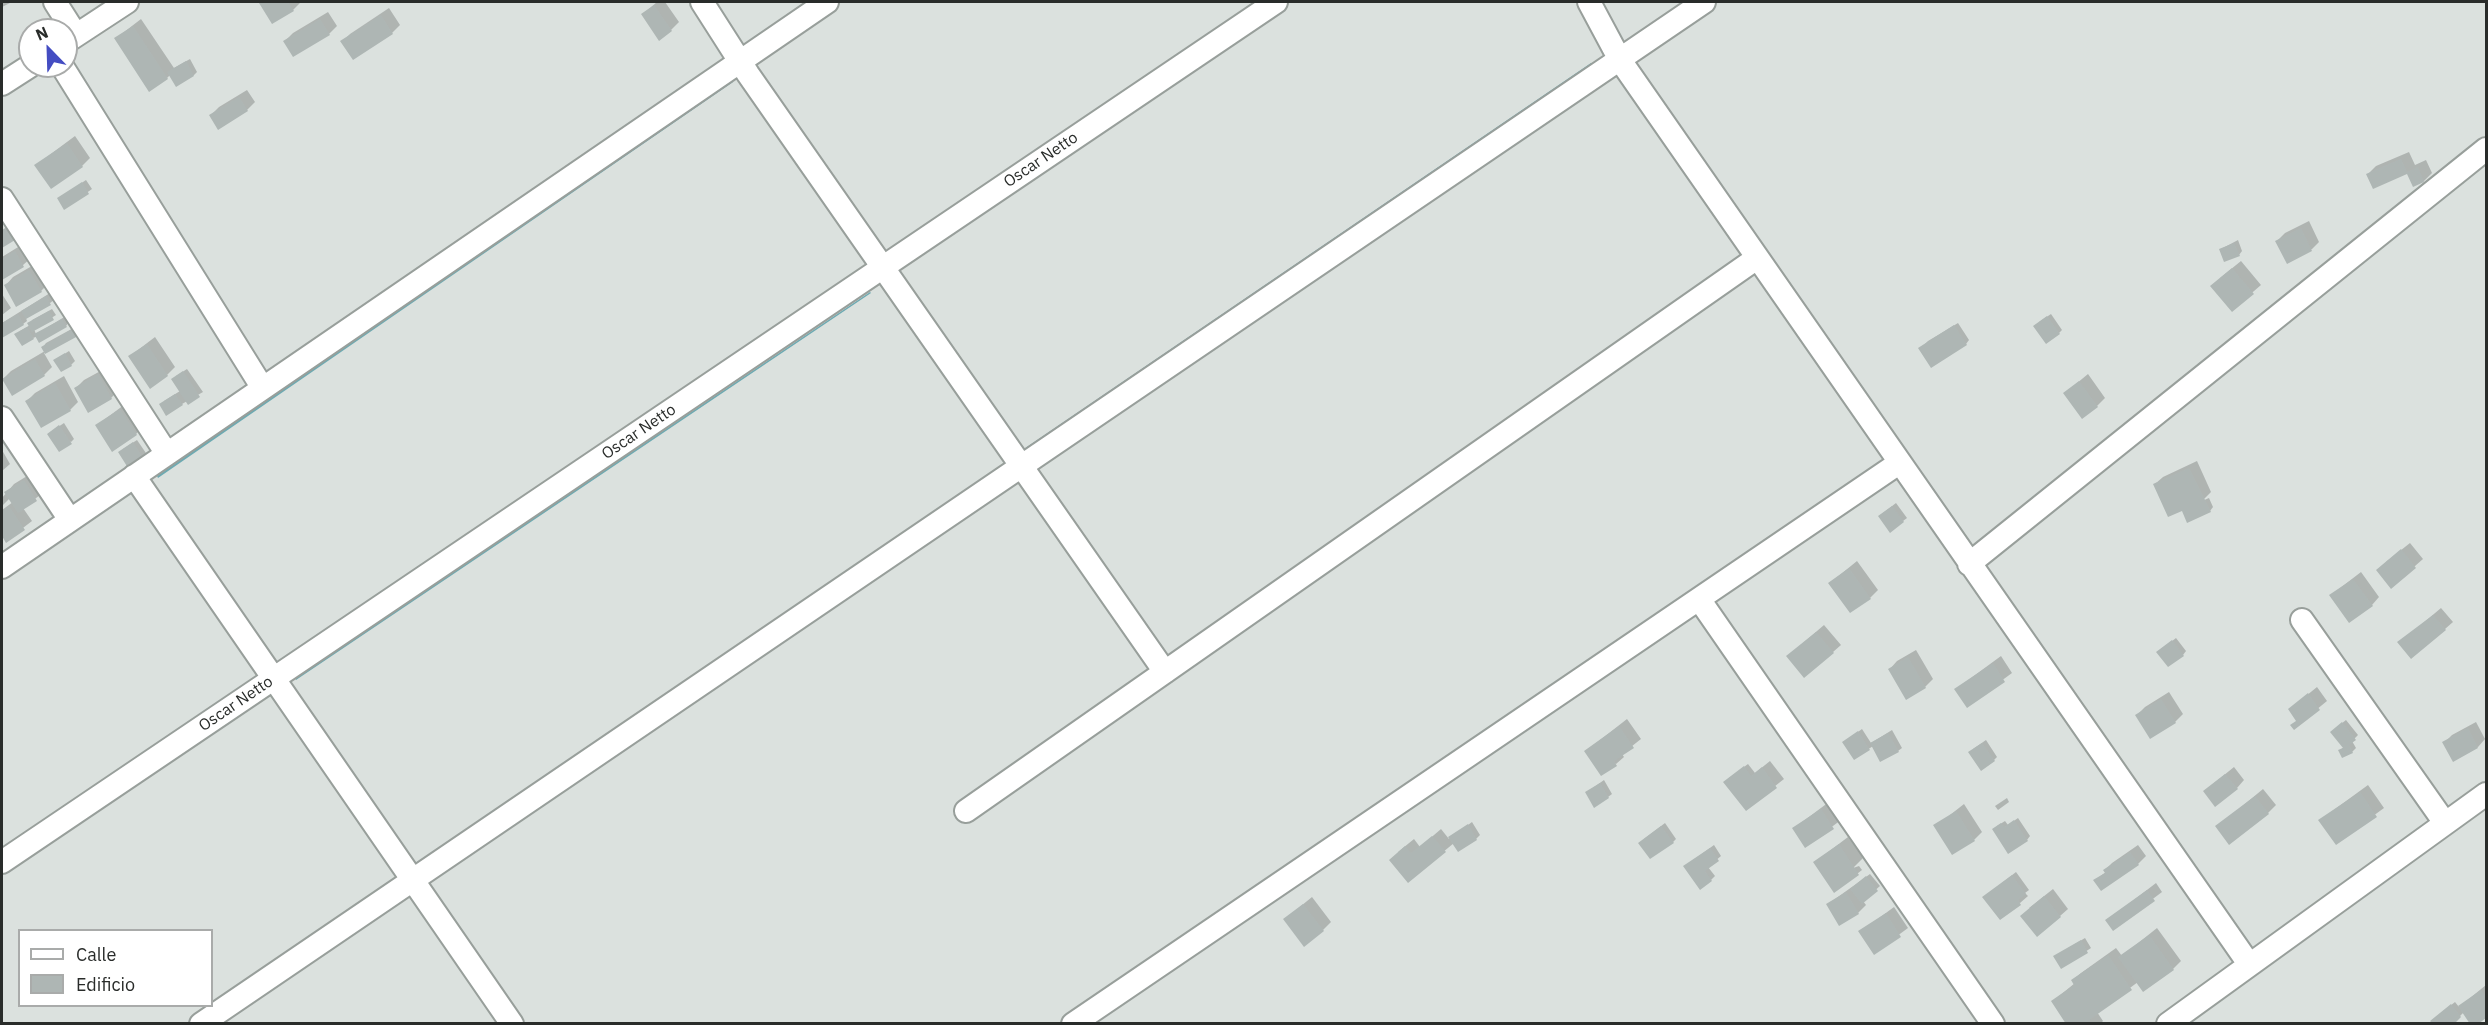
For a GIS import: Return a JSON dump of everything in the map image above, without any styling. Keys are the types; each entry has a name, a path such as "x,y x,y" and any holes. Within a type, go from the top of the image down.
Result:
{"street":[{"path":"55,2 62,18"},
{"path":"78,34 127,2"},
{"path":"702,2 1165,672"},
{"path":"2,567 827,2"},
{"name":"Oscar Netto","path":"2,862 1276,2"},
{"path":"1589,2 1620,60 2249,964"},
{"path":"201,1023 1704,2"},
{"path":"2,84 18,74"},
{"path":"69,78 262,387"},
{"path":"1969,564 2487,149"},
{"path":"2,199 166,454"},
{"path":"966,811 1757,258"},
{"path":"2,418 70,520"},
{"path":"1073,1023 1899,463"},
{"path":"134,476 512,1023"},
{"path":"1699,599 1993,1023"},
{"path":"2302,620 2445,823"},
{"path":"2168,1023 2487,794"}],"water":[{"path":"1591,63 1592,65 1024,450 1024,449"},
{"path":"732,80 733,82 158,478 157,476"},
{"path":"871,293 296,680 295,678"}],"building":[{"path":"288,2 294,11 272,24 259,3"},
{"path":"654,5 672,31 659,41 641,14"},
{"path":"381,15 393,34 353,60 340,41"},
{"path":"320,19 330,35 293,57 283,41"},
{"path":"133,26 168,79 149,92 114,38"},
{"path":"186,61 194,76 176,87 167,72"},
{"path":"239,97 248,111 218,130 209,115"},
{"path":"67,143 83,167 51,189 34,165"},
{"path":"2401,159 2407,172 2418,167 2424,182 2413,187 2407,174 2373,189 2366,174"},
{"path":"82,182 89,194 64,210 57,198"},
{"path":"7,227 15,240 2,248 2,230"},
{"path":"2301,228 2312,251 2287,264 2275,241"},
{"path":"2234,243 2240,256 2224,262 2219,249"},
{"path":"15,251 24,267 2,280 2,259"},
{"path":"2232,268 2254,294 2232,312 2210,286"},
{"path":"29,270 42,292 16,307 4,285"},
{"path":"46,296 51,305 26,319 21,311"},
{"path":"49,311 54,320 32,332 27,323"},
{"path":"18,314 24,325 2,338 2,323"},
{"path":"2047,316 2060,334 2046,344 2033,326"},
{"path":"62,319 67,327 39,343 34,334"},
{"path":"1954,325 1967,345 1931,368 1918,348"},
{"path":"27,327 34,339 22,346 14,334"},
{"path":"74,328 78,336 45,354 41,347"},
{"path":"147,344 168,376 150,389 128,356"},
{"path":"65,353 72,366 61,372 53,360"},
{"path":"35,359 45,376 12,396 2,379"},
{"path":"183,371 200,397 188,405 171,379"},
{"path":"98,374 112,399 88,413 74,388"},
{"path":"2079,381 2098,407 2082,419 2063,393"},
{"path":"55,383 71,411 41,428 25,401"},
{"path":"175,394 183,405 166,416 159,404"},
{"path":"120,409 137,435 112,452 95,425"},
{"path":"59,425 72,444 59,452 47,434"},
{"path":"133,442 145,461 130,471 118,452"},
{"path":"2189,468 2211,512 2187,523 2182,511 2168,517 2153,484"},
{"path":"24,480 37,501 18,513 4,492"},
{"path":"9,506 25,530 6,543 2,536 2,511"},
{"path":"1892,506 1904,522 1890,533 1878,516"},
{"path":"2401,549 2416,568 2391,589 2376,570"},
{"path":"1849,568 1871,599 1850,613 1828,583"},
{"path":"2353,579 2373,606 2349,623 2329,595"},
{"path":"2433,615 2446,630 2411,659 2397,642"},
{"path":"1816,632 1834,653 1804,678 1786,656"},
{"path":"2172,640 2184,656 2168,667 2156,652"},
{"path":"1908,657 1926,688 1906,700 1888,669"},
{"path":"1993,663 2005,682 1967,708 1954,689"},
{"path":"2308,693 2320,710 2294,730 2290,725 2296,721 2288,709"},
{"path":"2161,699 2176,723 2150,739 2135,715"},
{"path":"2342,722 2356,740 2349,745 2353,753 2342,758 2338,750 2343,748 2330,732"},
{"path":"1619,726 1634,748 1614,761 1617,766 1601,776 1584,751"},
{"path":"2468,728 2478,748 2453,762 2442,742"},
{"path":"1858,731 1870,750 1854,760 1842,742"},
{"path":"1888,733 1899,752 1880,762 1870,743"},
{"path":"1982,743 1995,761 1981,771 1968,752"},
{"path":"1744,766 1751,776 1762,767 1777,788 1746,811 1723,782"},
{"path":"2225,774 2238,789 2215,807 2203,791"},
{"path":"1600,783 1609,798 1594,808 1585,792"},
{"path":"2360,792 2377,817 2336,845 2318,820"},
{"path":"2255,796 2269,814 2229,845 2215,826"},
{"path":"1821,809 1834,829 1805,848 1792,828"},
{"path":"1956,811 1975,841 1952,855 1933,825"},
{"path":"2014,820 2028,841 2008,854 1992,829 2001,823 2004,827"},
{"path":"1468,824 1477,840 1458,852 1448,837"},
{"path":"1661,826 1674,843 1650,859 1638,843"},
{"path":"1432,836 1446,852 1408,883 1389,860 1405,846 1411,853"},
{"path":"1839,844 1859,875 1834,893 1813,862"},
{"path":"1710,848 1719,861 1705,871 1712,881 1700,890 1683,866"},
{"path":"2130,852 2139,865 2101,891 2093,880 2105,873 2103,870"},
{"path":"2012,875 2026,894 2018,900 2021,905 2000,920 1982,897"},
{"path":"1866,876 1878,891 1862,904 1850,889"},
{"path":"2147,890 2155,901 2113,931 2105,920"},
{"path":"1846,892 1859,914 1839,926 1826,904"},
{"path":"2044,896 2061,917 2037,937 2020,916"},
{"path":"1303,904 1324,931 1304,947 1283,919"},
{"path":"1886,913 1901,937 1874,955 1858,931"},
{"path":"2149,935 2174,970 2143,992 2118,957"},
{"path":"2081,940 2088,953 2061,969 2053,956"},
{"path":"2108,955 2132,990 2089,1020 2092,1024 2066,1024 2051,1001 2074,985 2071,980"},
{"path":"2481,990 2486,998 2486,1018 2478,1024 2470,1024 2458,1006"},
{"path":"2451,1004 2461,1017 2454,1024 2433,1024 2430,1021"}]}
